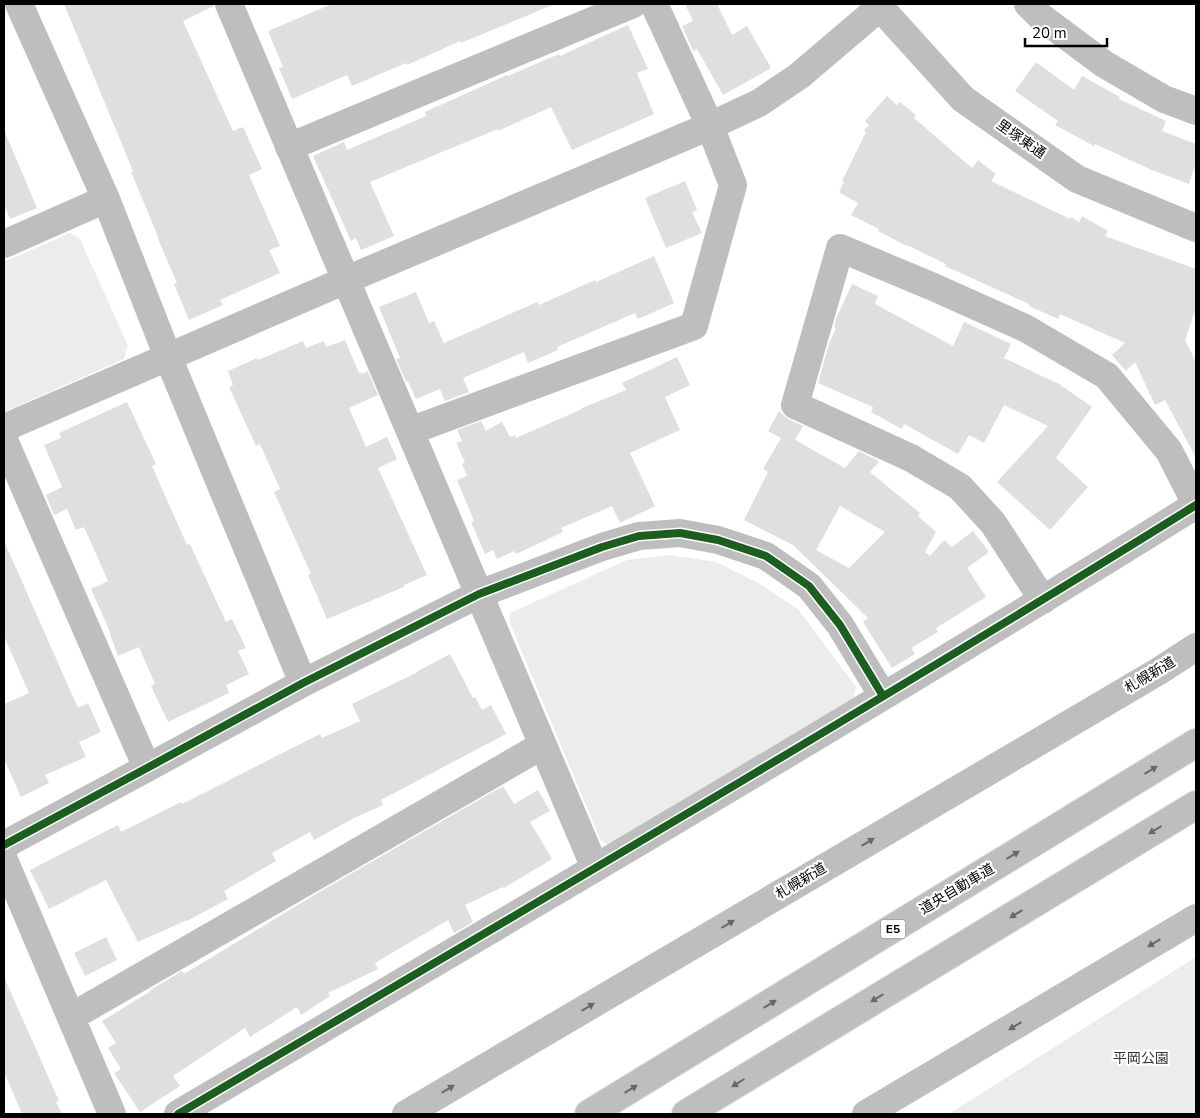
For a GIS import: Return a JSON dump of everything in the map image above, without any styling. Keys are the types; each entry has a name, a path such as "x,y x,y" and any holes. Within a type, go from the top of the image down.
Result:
{"main road":[{"path":"19,4 106,199 168,357 303,683"},
{"path":"290,147 633,4"},
{"path":"410,431 694,326 733,185 710,126 654,4"},
{"path":"1028,4 1041,17 1104,64 1164,99 1196,111"},
{"path":"4,428 346,280 710,126 759,103 799,76 878,5"},
{"name":"里塚東通","path":"878,5 964,98 1077,179 1196,228"},
{"path":"238,7 290,147 595,868"},
{"path":"4,244 106,199"},
{"path":"178,1114 883,696 1043,600 1196,504 1169,451 1107,376 1025,328 840,248 796,405 911,458 960,487 993,523 1043,600"},
{"path":"4,440 148,768"},
{"path":"4,845 303,683 480,594 602,547 639,536 680,534 718,540 766,556 809,586 840,625 883,696"},
{"name":"札幌新道","path":"406,1114 1150,676 1196,647"},
{"name":"道央自動車道","path":"590,1114 1196,743"},
{"path":"71,1017 543,745"},
{"path":"686,1114 1196,805"},
{"path":"4,860 112,1114"},
{"path":"866,1114 1196,918"}],"green space":[{"path":"70,233 80,239 128,346 124,359 4,412 4,262"},
{"path":"669,555 716,562 758,583 798,609 856,687 853,699 608,845 600,839 510,623 510,613 627,560"},
{"name":"平岡公園","path":"1196,957 1196,1114 949,1114"}],"building":[{"path":"64,4 214,4 214,6 183,21 233,131 243,127 262,169 249,175 280,246 269,250 280,273 220,300 223,305 189,320 174,284 177,283 131,172 133,171"},
{"path":"332,4 555,4 352,86 347,75 292,99 279,68 283,67 268,31"},
{"path":"685,4 717,4 732,35 747,26 771,68 723,95 697,49 693,51 682,26 693,21"},
{"path":"628,25 648,69 637,73 654,114 572,150 551,107 498,131 498,129 370,182 394,236 361,250 356,238 351,241 313,156 344,142 347,150 426,116 425,112 507,75 559,54 560,56"},
{"path":"1036,62 1074,90 1082,76 1120,97 1119,99 1166,121 1162,131 1196,144 1196,163 1189,184 1152,170 1095,144 1094,146 1055,125 1058,121 1015,91"},
{"path":"887,96 897,105 900,102 916,115 914,118 972,168 978,160 996,174 991,181 1070,219 1071,217 1079,222 1082,216 1108,231 1105,236 1196,269 1196,308 1185,340 1196,362 1196,458 1165,400 1155,405 1135,362 1126,371 1112,355 1125,343 1060,314 1058,319 1029,306 1029,304 945,266 946,264 907,246 851,215 858,203 839,192 844,182 842,181 866,132 864,130 869,125 865,121"},
{"path":"4,130 37,208 10,219 4,204"},
{"path":"685,181 697,210 692,212 702,233 666,248 645,198"},
{"path":"654,256 674,303 638,319 635,313 557,347 558,350 528,363 524,352 463,378 469,392 445,401 440,389 416,399 396,359 400,358 379,307 416,292 429,323 434,321 444,343 537,302 539,305"},
{"path":"852,284 878,296 875,304 953,346 964,322 1011,344 1004,358 1059,384 1092,407 1056,458 1088,487 1050,530 997,482 1048,426 1004,405 984,443 969,435 958,454 904,424 902,429 871,412 873,407 818,383 829,343 836,328 834,327 836,319"},
{"path":"345,340 359,373 368,371 378,395 349,408 366,447 387,437 397,459 378,468 427,575 404,585 404,587 327,619 308,575 311,574 274,492 280,489 260,444 256,446 229,387 233,385 228,371 303,341 306,348 324,341 326,347"},
{"path":"677,357 690,385 665,397 680,430 630,453 655,506 620,523 612,506 561,528 563,532 516,554 514,551 497,559 493,550 485,554 471,522 474,521 457,480 467,476 462,464 465,462 456,443 462,441 457,430 481,421 486,431 502,422 510,437 515,435 516,438 626,390 622,383"},
{"path":"127,402 156,464 152,466 187,545 190,544 226,622 232,619 246,648 238,651 249,674 226,685 229,693 168,722 151,686 155,684 139,647 118,656 111,634 91,589 108,581 84,527 76,530 67,509 54,515 46,495 62,487 44,445 61,438 59,433"},
{"path":"779,411 788,419 803,426 795,440 845,468 859,451 879,462 870,472 920,513 918,516 936,532 925,552 930,556 944,540 952,547 973,531 989,552 967,568 986,597 936,628 938,632 911,648 915,654 892,668 863,622 868,618 793,545 744,520 768,472 763,469 781,438 768,431","holes":["840,506 885,532 849,568 816,550"]},
{"path":"4,541 78,708 88,703 101,732 79,742 86,757 45,775 49,783 21,797 4,759 4,704 29,693 4,636"},
{"path":"450,654 473,698 475,697 482,710 491,705 506,734 381,800 383,805 354,818 314,840 310,832 272,853 276,861 224,891 228,899 187,921 138,942 106,880 49,909 30,870 118,825 121,832 181,802 182,804 320,734 322,738 360,721 352,704"},
{"path":"503,786 514,804 538,790 550,811 530,822 552,859 504,888 465,905 473,922 454,933 448,920 375,963 378,969 328,993 330,996 301,1015 297,1007 250,1037 245,1028 173,1076 180,1086 140,1112 114,1073 121,1069 108,1048 116,1043 102,1021 182,971 184,974 321,891"},
{"path":"106,937 117,960 85,976 74,953"},
{"path":"4,977 59,1101 56,1102 62,1114 22,1114 4,1072"}],"cycle path":[{"path":"178,1114 816,737 1196,505"},
{"path":"4,845 303,683 479,594 602,547 639,536 680,533 718,540 766,556 809,586 840,625 883,696"}]}
